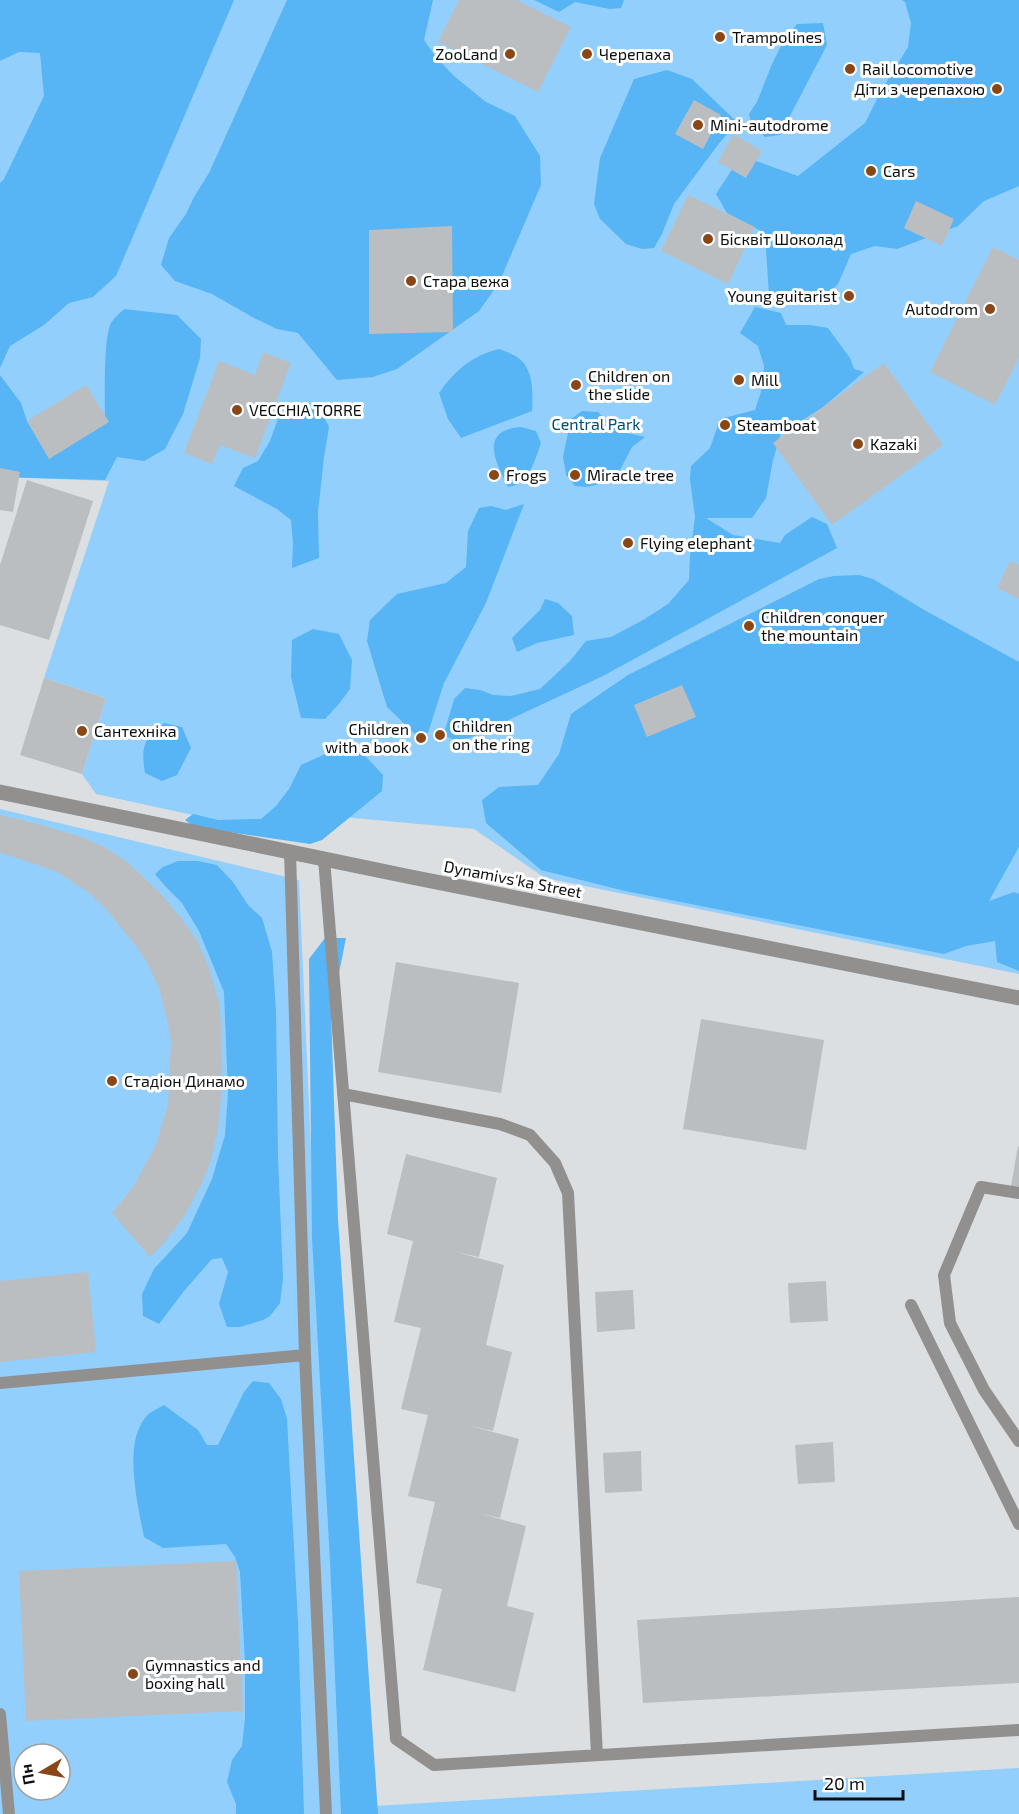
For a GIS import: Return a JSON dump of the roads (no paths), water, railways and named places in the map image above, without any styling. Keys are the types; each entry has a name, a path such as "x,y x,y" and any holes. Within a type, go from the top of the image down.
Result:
{"street":[{"name":"Dynamivs'ka Street","path":"0,792 1019,998"}],"lane":[{"path":"290,852 305,1355 326,1814"},
{"path":"324,859 396,1739 434,1765 1019,1730"},
{"path":"343,1094 500,1124 530,1135 555,1162 568,1193 597,1755"},
{"path":"1019,1193 981,1187 944,1275 950,1323 984,1389 1019,1441"},
{"path":"911,1305 1019,1524"},
{"path":"0,1383 305,1355"},
{"path":"0,1714 9,1814"}],"place":[{"name":"Trampolines","path":"720,37"},
{"name":"ZooLand","path":"510,54"},
{"name":"Черепаха","path":"587,54"},
{"name":"Rail locomotive","path":"850,69"},
{"name":"Діти з черепахою","path":"997,89"},
{"name":"Mini-autodrome","path":"698,125"},
{"name":"Cars","path":"871,171"},
{"name":"Бісквіт Шоколад","path":"708,239"},
{"name":"Стара вежа","path":"411,281"},
{"name":"Young guitarist","path":"849,296"},
{"name":"Autodrom","path":"990,309"},
{"name":"Mill","path":"739,380"},
{"name":"Children on the slide","path":"576,385"},
{"name":"VECCHIA TORRE","path":"237,410"},
{"name":"Steamboat","path":"725,425"},
{"name":"Kazaki","path":"858,444"},
{"name":"Frogs","path":"494,475"},
{"name":"Miracle tree","path":"575,475"},
{"name":"Flying elephant","path":"628,543"},
{"name":"Children conquer the mountain","path":"749,626"},
{"name":"Сантехніка","path":"82,731"},
{"name":"Children on the ring","path":"440,735"},
{"name":"Children with a book","path":"421,738"},
{"name":"Стадіон Динамо","path":"112,1081"},
{"name":"Gymnastics and boxing hall","path":"133,1674"}],"park label":[{"name":"Central Park","path":"596,424"}]}
